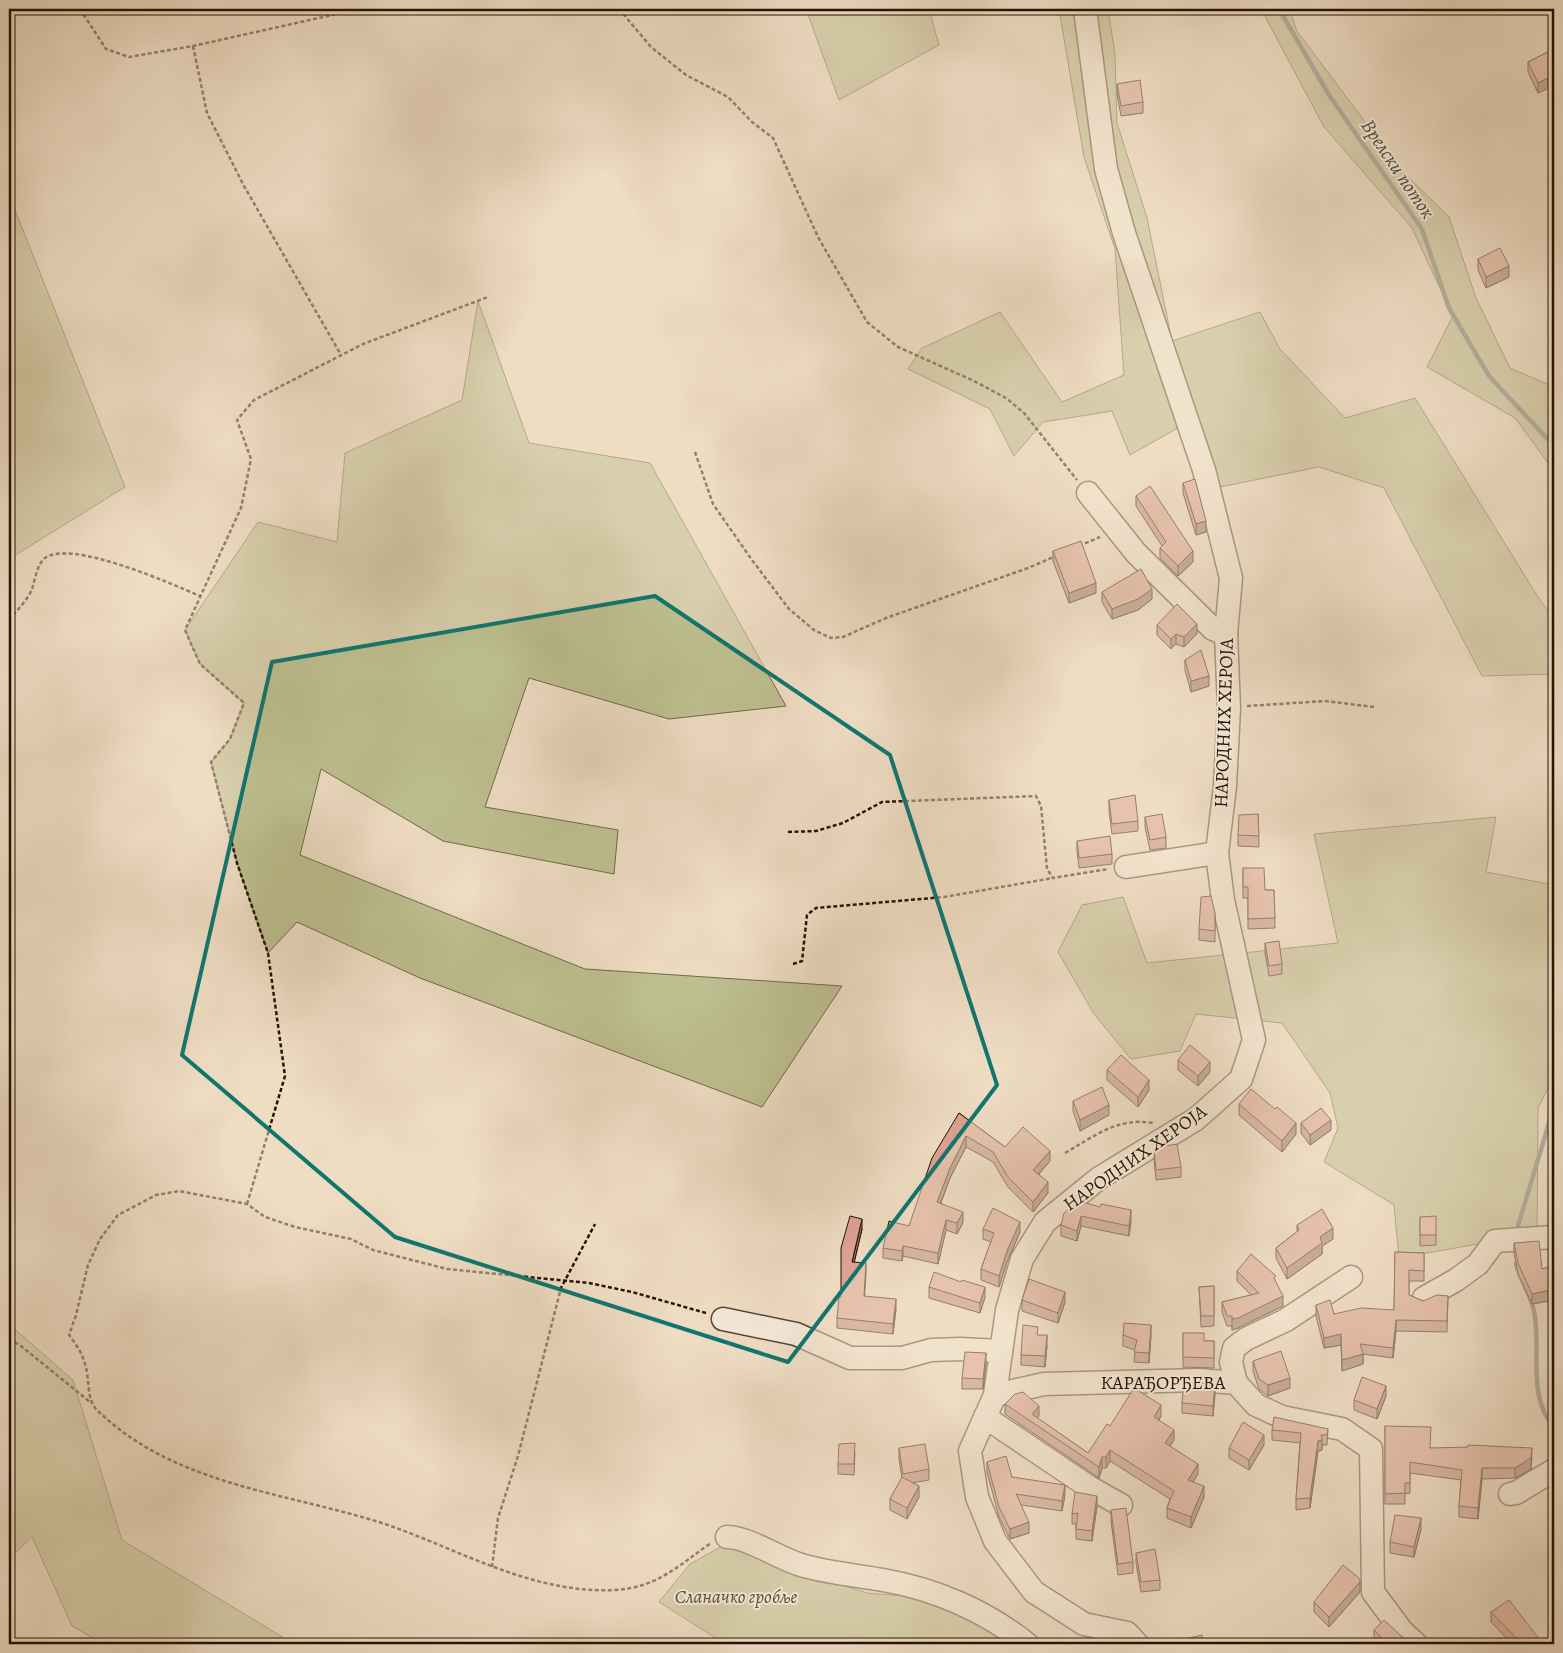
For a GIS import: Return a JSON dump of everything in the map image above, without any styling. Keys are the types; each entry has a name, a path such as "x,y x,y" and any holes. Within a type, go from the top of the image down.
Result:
{"street":[{"name":"НАРОДНИХ ХЕРОЈА","path":"1085,9 1106,169 1124,233 1204,470 1231,578 1226,634 1228,708 1225,786 1217,853 1222,900 1254,1040 1240,1079 1196,1119 1098,1179 1045,1222 1022,1259 1007,1310 995,1395 970,1451 977,1497 995,1541 1034,1592 1084,1624 1127,1633 1137,1644"},
{"path":"1088,493 1150,568 1213,629 1226,634"},
{"path":"1126,867 1217,853"},
{"path":"1424,1298 1456,1280 1478,1264 1495,1241 1554,1236"},
{"path":"1236,1383 1231,1362 1234,1348 1246,1338 1286,1320 1351,1278"},
{"path":"723,1319 796,1334 850,1358 902,1358 931,1350 960,1348 1001,1351"},
{"name":"КАРАЂОРЂЕВА","path":"995,1395 1044,1384 1199,1380 1236,1383 1256,1405 1282,1417 1342,1429 1371,1449 1373,1592 1402,1632 1416,1644"},
{"path":"985,1417 1082,1483 1121,1505"},
{"path":"1510,1494 1516,1493 1554,1470"},
{"path":"727,1537 739,1539 781,1558 812,1568 883,1580 929,1592 974,1610 1027,1644"}],"path":[{"path":"80,9 106,50 129,57 193,46 358,9"},
{"path":"618,9 651,47 686,75 728,98 752,122 773,138 818,237 867,322 898,347 974,381 1006,398 1024,413 1088,493"},
{"path":"193,46 207,113 244,186 341,355"},
{"path":"247,1204 285,1076 268,953 237,863 211,762 230,739 244,703 200,664 185,630 241,508 251,459 237,420 254,400 363,344 488,297"},
{"path":"695,452 713,504 752,560 789,608 814,630 831,638 844,637 886,618 1028,568 1059,555"},
{"path":"1074,548 1117,530"},
{"path":"9,620 31,591 36,572 45,558 56,554 114,562 200,596"},
{"path":"1228,708 1325,701 1374,707"},
{"path":"788,832 816,831 843,823 882,802 1036,796 1040,806 1047,869 1053,878"},
{"path":"793,964 802,960 807,915 816,908 944,897 1126,867"},
{"path":"1065,1153 1114,1125 1136,1120 1155,1123 1177,1131"},
{"path":"91,1403 86,1364 69,1334 88,1266 100,1239 118,1215 156,1195 180,1191 247,1204 265,1217 351,1240 373,1250 447,1269 523,1278 566,1280 632,1292 688,1306 723,1319"},
{"path":"492,1567 498,1518 518,1456 561,1288 595,1224"},
{"path":"9,1339 21,1346 91,1403 97,1411 132,1438 181,1466 218,1480 384,1524 492,1567 525,1578 572,1587 606,1590 632,1588 661,1579 710,1543 727,1537"}],"highlighted area":[{"path":"655,596 890,755 997,1085 788,1362 395,1237 182,1055 272,662"}],"green space":[{"path":"806,9 929,9 939,45 839,100"},
{"path":"1059,9 1108,9 1115,54 1117,123 1147,218 1172,341 1260,312 1280,349 1345,418 1415,398 1538,597 1554,619 1554,674 1482,676 1384,488 1319,467 1220,487 1185,424 1130,455 1112,411 1043,422 1014,456 990,409 908,369 922,348 1000,312 1062,402 1124,375 1115,249 1084,157"},
{"path":"1261,9 1289,9 1297,31 1401,170 1449,217 1476,298 1510,368 1554,387 1554,471 1515,418 1427,367 1453,316 1412,228 1324,127"},
{"path":"9,195 125,487 9,559"},
{"path":"478,301 529,443 650,463 786,706 669,719 529,678 485,807 618,830 614,874 443,841 321,769 300,855 585,969 842,986 762,1107 420,978 297,922 268,953 237,863 211,762 230,739 244,703 200,664 185,630 258,522 337,542 345,453 462,400"},
{"path":"1496,817 1486,872 1554,885 1554,1076 1538,1108 1537,1238 1495,1241 1399,1258 1394,1205 1324,1162 1338,1128 1330,1093 1282,1023 1196,1014 1180,1051 1131,1059 1094,1014 1058,952 1082,905 1123,897 1147,963 1338,943 1314,834"},
{"path":"9,1324 73,1380 122,1540 294,1644 104,1644 72,1626 32,1537 9,1559"},
{"name":"Сланачко гробље","path":"731,1541 796,1571 867,1593 952,1600 1036,1644 725,1644 659,1602 690,1564"}],"building":[{"path":"1554,49 1554,75 1538,83 1528,62"},
{"path":"1140,80 1143,102 1121,106 1117,84"},
{"path":"1500,248 1509,266 1486,277 1478,259"},
{"path":"1195,479 1206,521 1196,524 1183,483"},
{"path":"1150,486 1193,551 1178,566 1160,548 1166,542 1136,496"},
{"path":"1081,541 1096,583 1069,593 1053,551"},
{"path":"1141,569 1152,589 1138,599 1112,609 1102,592"},
{"path":"1177,604 1197,624 1184,637 1176,634 1171,639 1157,625"},
{"path":"1201,650 1209,676 1191,681 1185,660"},
{"path":"1135,795 1138,821 1112,824 1109,800"},
{"path":"1162,814 1166,837 1150,840 1145,817"},
{"path":"1258,814 1259,836 1238,835 1239,815"},
{"path":"1110,836 1112,854 1079,858 1077,841"},
{"path":"1243,868 1264,868 1265,890 1274,890 1275,918 1248,919 1248,887 1243,887"},
{"path":"1211,896 1215,913 1215,931 1199,929 1201,897"},
{"path":"1279,941 1282,964 1269,966 1265,943"},
{"path":"1190,1045 1210,1062 1198,1076 1178,1060"},
{"path":"1121,1055 1149,1080 1138,1097 1107,1070"},
{"path":"1102,1087 1109,1105 1080,1120 1073,1101"},
{"path":"1251,1089 1296,1123 1282,1141 1239,1104"},
{"path":"1321,1108 1331,1120 1310,1135 1301,1123"},
{"path":"959,1113 1005,1147 1023,1127 1050,1151 1033,1170 1048,1182 1033,1202 1008,1177 993,1152 966,1136 950,1168 937,1202 963,1212 957,1223 946,1220 938,1253 903,1246 902,1251 883,1248 889,1221 909,1226 932,1158"},
{"path":"1177,1144 1181,1167 1156,1170 1154,1150 1159,1147"},
{"path":"1079,1201 1100,1207 1101,1204 1131,1210 1129,1226 1081,1216 1077,1231 1061,1225 1064,1213"},
{"path":"993,1208 1020,1222 1007,1251 999,1276 981,1269 994,1233 983,1229"},
{"path":"1322,1209 1333,1228 1320,1237 1322,1243 1287,1268 1276,1248 1299,1230 1297,1225"},
{"path":"850,1216 862,1219 852,1262 866,1263 864,1296 896,1299 893,1324 837,1318 839,1297 841,1297 841,1248"},
{"path":"1436,1216 1436,1235 1420,1235 1420,1217"},
{"path":"1539,1241 1542,1269 1554,1266 1554,1289 1532,1294 1518,1263 1514,1243"},
{"path":"1395,1252 1424,1253 1424,1271 1409,1270 1409,1295 1423,1301 1437,1295 1448,1296 1447,1321 1396,1320 1393,1348 1360,1344 1363,1354 1342,1360 1341,1334 1324,1338 1316,1305 1330,1300 1334,1314 1361,1308 1394,1310"},
{"path":"1251,1254 1276,1276 1274,1278 1283,1296 1238,1318 1232,1319 1232,1316 1227,1316 1222,1302 1259,1293 1237,1271"},
{"path":"934,1272 961,1282 962,1280 985,1287 980,1303 929,1287"},
{"path":"1029,1279 1065,1292 1058,1313 1022,1300"},
{"path":"1214,1286 1214,1316 1201,1316 1199,1287"},
{"path":"1124,1323 1151,1325 1149,1353 1134,1352 1137,1340 1123,1335"},
{"path":"1023,1325 1038,1327 1037,1335 1047,1335 1045,1356 1021,1355"},
{"path":"1183,1333 1204,1333 1204,1341 1214,1341 1214,1358 1183,1357"},
{"path":"1281,1351 1290,1378 1268,1385 1259,1379 1253,1361"},
{"path":"965,1352 986,1353 983,1379 962,1378"},
{"path":"1362,1377 1386,1386 1377,1409 1354,1400"},
{"path":"1184,1383 1215,1384 1213,1406 1182,1403"},
{"path":"1134,1388 1161,1405 1154,1417 1174,1430 1165,1443 1198,1464 1188,1480 1204,1486 1191,1517 1167,1508 1174,1491 1110,1450 1106,1457 1102,1457 1099,1467 1005,1404 1015,1394 1023,1392 1039,1406 1032,1414 1088,1453 1107,1424 1110,1426"},
{"path":"1274,1417 1328,1429 1327,1435 1321,1435 1322,1440 1318,1441 1310,1498 1296,1499 1301,1433 1272,1430"},
{"path":"1243,1422 1264,1435 1249,1460 1229,1448"},
{"path":"1385,1426 1431,1427 1430,1448 1468,1447 1468,1445 1532,1448 1531,1458 1515,1468 1482,1468 1478,1508 1459,1506 1462,1470 1410,1462 1410,1483 1405,1483 1405,1493 1385,1494"},
{"path":"855,1443 854,1464 838,1464 839,1444"},
{"path":"925,1444 929,1469 903,1474 899,1448"},
{"path":"1006,1456 1012,1477 1065,1485 1062,1501 1016,1494 1029,1522 1010,1529 999,1507 987,1462"},
{"path":"902,1477 919,1486 907,1508 890,1499"},
{"path":"1075,1492 1097,1496 1092,1531 1076,1529 1078,1513 1072,1514"},
{"path":"1126,1508 1133,1562 1118,1564 1111,1510"},
{"path":"1395,1515 1421,1518 1414,1547 1390,1542"},
{"path":"1155,1549 1160,1580 1141,1582 1136,1553"},
{"path":"1343,1565 1360,1579 1360,1582 1329,1617 1314,1602"},
{"path":"1509,1600 1543,1644 1522,1644 1491,1612"},
{"path":"1384,1620 1410,1644 1388,1644 1374,1630"},
{"path":"1202,1635 1203,1644 1178,1644 1177,1641"}],"waterway":[{"name":"Врелски поток","path":"1279,9 1329,95 1422,229 1449,308 1489,376 1554,446"},
{"name":"Врелски поток","path":"1518,1226 1549,1123 1554,1041"},
{"name":"Врелски поток","path":"1516,1264 1534,1311 1537,1340 1536,1371 1540,1401 1545,1415 1554,1427"}]}
